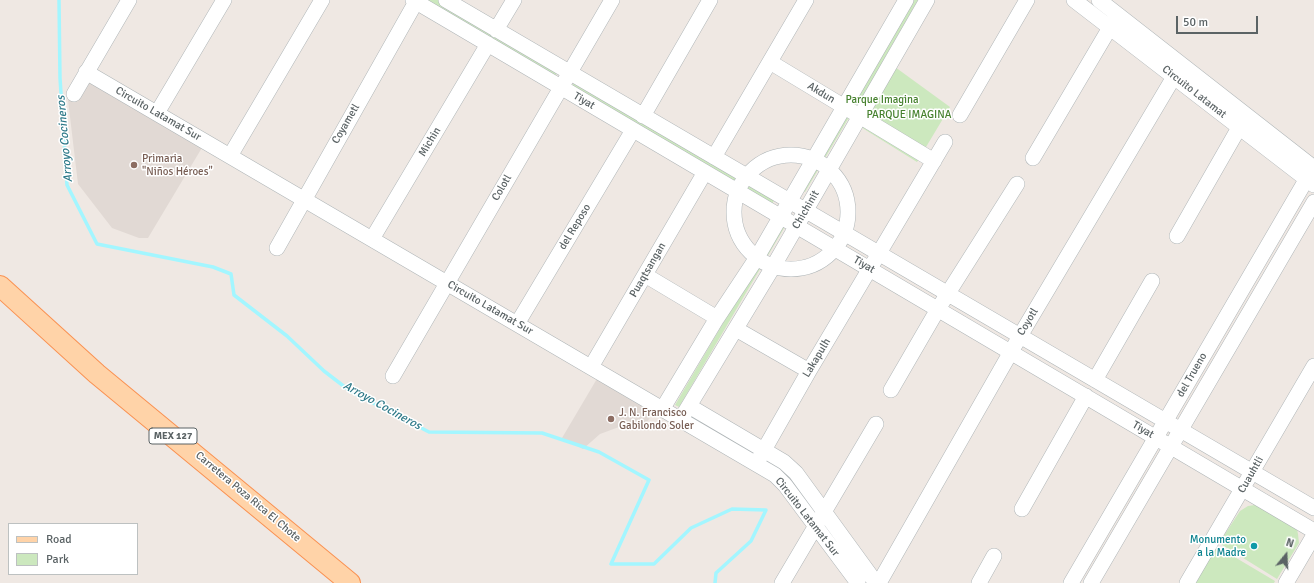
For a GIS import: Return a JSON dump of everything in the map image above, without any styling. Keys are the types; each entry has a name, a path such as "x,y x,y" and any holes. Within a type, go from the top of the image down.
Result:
{"main road":[{"name":"Carretera Poza Rica El Chote","path":"0,286 97,374 350,583"}],"street":[{"path":"74,94 129,0"},
{"path":"157,113 224,0"},
{"path":"230,156 322,0"},
{"name":"Tiyat","path":"446,0 1314,508"},
{"path":"496,30 514,0"},
{"name":"Colotl","path":"393,376 612,0"},
{"path":"643,116 710,0"},
{"path":"714,157 806,0"},
{"name":"Chichinit","path":"663,408 717,318 756,258 906,0"},
{"name":"Chichinit","path":"681,419 773,267 927,0"},
{"path":"960,115 1028,0"},
{"name":"Circuito Latamat","path":"1074,0 1110,28 1178,71"},
{"name":"Circuito Latamat","path":"1099,0 1117,14 1178,71 1312,175"},
{"name":"Tiyat","path":"415,1 1314,531"},
{"name":"Coyametl","path":"277,248 415,1"},
{"path":"1033,158 1117,14"},
{"name":"Michin","path":"372,239 488,44"},
{"name":"Akdun","path":"770,62 934,161"},
{"name":"Coyotl","path":"878,583 1010,352 1178,71"},
{"name":"Circuito Latamat Sur","path":"86,72 663,408 775,475 785,485 858,583"},
{"path":"1177,236 1243,122"},
{"name":"del Reposo","path":"518,324 633,130"},
{"path":"660,146 670,131"},
{"name":"Lakapulh","path":"756,464 809,370 944,142"},
{"path":"796,155 814,159 829,169 840,183 847,199 848,216 845,234 835,249 817,264 795,270 773,267 756,258 743,245 735,229 733,210 737,191 746,176 760,163 777,156 796,155"},
{"name":"Puaqtsangan","path":"591,367 705,172"},
{"name":"del Trueno","path":"1071,583 1165,421 1312,175"},
{"path":"891,390 938,309 1017,184"},
{"name":"del Trueno","path":"1091,583 1314,202"},
{"path":"645,275 717,318"},
{"path":"1095,380 1152,281"},
{"path":"736,329 809,370"},
{"name":"Cuauhtli","path":"1187,583 1314,366"},
{"path":"1022,509 1086,396"},
{"name":"Circuito Latamat Sur","path":"689,406 784,462 796,473 878,583"},
{"path":"782,583 876,424"},
{"path":"1286,583 1314,535"},
{"path":"979,583 994,556"}],"shaded area":[{"name":"Primaria \"Niños Héroes\"","path":"90,81 203,146 148,238 139,238 112,228 78,184 68,100 83,94"},
{"name":"J. N. Francisco Gabilondo Soler","path":"598,377 654,412 642,429 619,427 600,434 583,449 562,438"}],"green space":[{"path":"427,0 439,0 559,71 555,76"},
{"name":"Parque Imagina","path":"912,0 918,0 884,59 950,107 917,162 848,119 805,192 801,190 844,116 833,110 871,50"},
{"path":"575,81 775,199 772,204 571,87"},
{"path":"783,221 787,223 679,407 675,405"},
{"path":"1255,505 1297,529 1299,543 1277,579 1219,543 1240,511 1248,506"},
{"path":"1216,546 1275,581 1274,583 1194,583"}],"waterway":[{"name":"Arroyo Cocineros","path":"59,0 60,78 67,185 97,244 213,267 231,274 234,295 287,336 324,371 350,391 429,432 542,433 599,452 649,480 611,564 654,564 691,528 732,509 766,510 751,541 716,573 715,583"}],"place":[{"name":"Primaria \"Niños Héroes\"","path":"134,165"},
{"name":"J. N. Francisco Gabilondo Soler","path":"611,419"},
{"name":"Monumento a la Madre","path":"1254,546"}],"park label":[{"name":"PARQUE IMAGINA","path":"909,115"}]}
